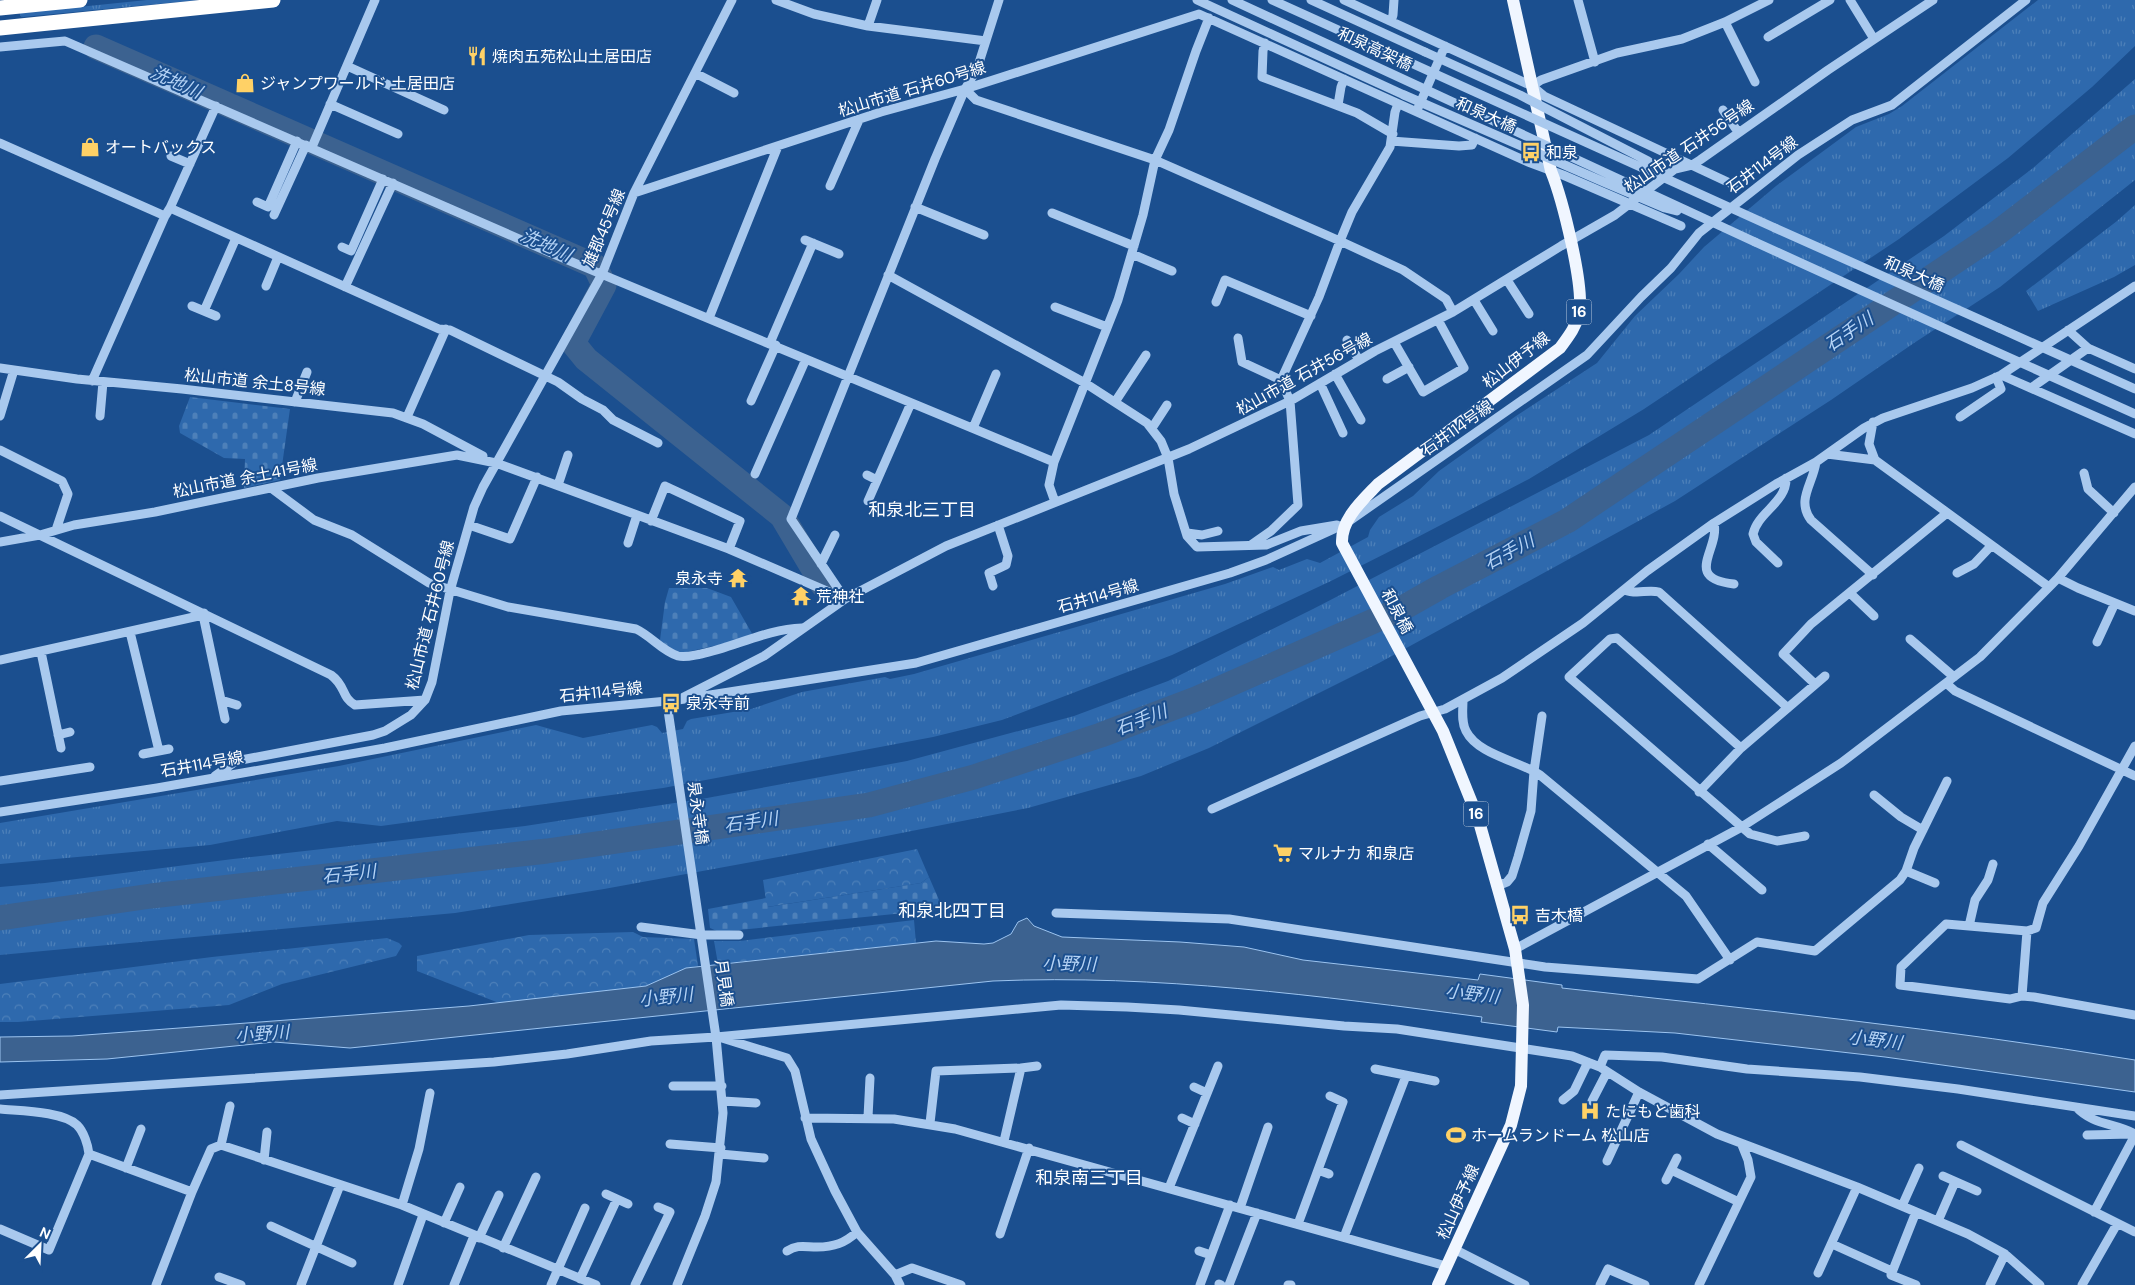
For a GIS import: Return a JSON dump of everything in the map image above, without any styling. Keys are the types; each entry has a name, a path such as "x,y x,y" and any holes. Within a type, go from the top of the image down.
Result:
{"highway":[{"path":"0,8 80,0"},
{"path":"0,28 273,0"}],"main road":[{"name":"松山伊予線","path":"1345,524 1360,503 1378,484 1560,348 1572,331 1579,314 1580,287 1556,183 1550,171 1516,1"},
{"name":"和泉橋","path":"1345,524 1341,534 1342,543 1432,712"},
{"name":"16","path":"1432,712 1443,731 1478,818 1515,949 1523,1005 1523,1047"},
{"name":"松山伊予線","path":"1438,1285 1511,1125 1521,1086 1523,1047"}],"street":[{"path":"257,202 268,207 330,104 375,0"},
{"name":"雄郡45号線","path":"496,463 602,274 634,193 732,0"},
{"path":"776,0 814,14 868,26 986,41"},
{"path":"868,26 877,0"},
{"path":"845,600 791,519 915,207 965,89 976,69 999,0"},
{"name":"和泉大橋","path":"1197,0 1404,95 1665,208 1697,216"},
{"name":"和泉高架橋","path":"1232,0 1506,126"},
{"name":"和泉高架橋","path":"1272,0 1513,110"},
{"name":"和泉大橋","path":"1311,0 1520,95 1648,162 1680,185"},
{"path":"1344,0 1532,86 1544,96 1734,185"},
{"path":"1391,21 1394,15 1394,0"},
{"path":"1578,0 1596,62"},
{"path":"1532,86 1543,79 1596,62 1617,53 1682,39 1725,22 1769,0"},
{"path":"1768,37 1830,0"},
{"path":"1850,0 1874,39"},
{"name":"松山市道 石井56号線","path":"678,700 764,656 845,600 946,546 1168,458 1290,401 1359,360 1453,312 1570,240 1615,215 1675,169 1692,165 1933,0"},
{"name":"石井114号線","path":"0,812 385,748 561,710 678,700 925,661 1230,573 1266,560 1345,524 1587,355 1641,296 1671,268 1699,233 1798,155 1852,120 1892,105 2026,0"},
{"name":"松山市道 石井60号線","path":"634,193 859,120 965,89 1199,14 1209,18"},
{"path":"1055,502 1050,485 1054,462 1118,300 1133,250 1155,160 1169,130 1209,18 1475,138 1681,226"},
{"path":"1725,22 1755,82"},
{"path":"0,47 64,41 602,274 1054,462"},
{"path":"1265,44 1262,77 1357,113 1392,137 1459,146 1472,145 1475,138"},
{"path":"1416,112 1445,46"},
{"path":"347,66 444,110"},
{"path":"695,73 734,94"},
{"path":"1338,105 1340,87 1344,79"},
{"path":"965,89 976,100 1155,160 1340,241 1403,270 1446,299 1453,312"},
{"path":"330,104 398,134"},
{"path":"1281,380 1311,316 1340,241 1356,206 1384,161 1392,137 1395,112 1398,104"},
{"path":"92,381 216,106"},
{"name":"和泉大橋","path":"1513,110 2135,389"},
{"path":"1724,110 1738,132"},
{"path":"830,186 859,120"},
{"name":"和泉大橋","path":"1506,126 1697,216 2135,414"},
{"path":"0,143 236,238 439,329 446,329 558,382 582,399 603,410 613,420 658,443"},
{"path":"274,215 305,145"},
{"path":"709,318 778,146"},
{"path":"171,156 190,164"},
{"path":"342,247 351,251 382,179"},
{"path":"346,287 392,183"},
{"path":"915,207 984,236"},
{"path":"1052,213 1133,250 1172,271"},
{"path":"204,311 236,238"},
{"path":"751,401 809,241 839,254"},
{"path":"266,286 278,257"},
{"path":"888,275 1085,383 1147,423 1161,441 1168,458 1174,494 1186,533 1197,547 1266,545 1301,531 1345,524"},
{"path":"1216,302 1225,280 1311,316"},
{"path":"1506,280 1529,314"},
{"path":"1212,809 1420,716 1445,709 1502,678 1583,623 1647,571 1714,523 1786,478 1816,462 1850,436 1874,422 1999,376 2135,286"},
{"path":"1474,300 1493,331"},
{"path":"192,306 216,316"},
{"path":"1055,307 1107,327"},
{"path":"1394,342 1423,392 1464,368 1438,320"},
{"path":"407,417 446,329"},
{"path":"2068,330 2088,348 2135,368"},
{"path":"1238,338 1242,362 1281,380 1290,401 1298,506 1271,531 1250,545"},
{"path":"1348,340 1359,360"},
{"path":"2031,388 2088,348"},
{"path":"1115,402 1146,355"},
{"path":"755,474 806,358"},
{"path":"1387,379 1409,367"},
{"name":"松山市道 余土8号線","path":"0,368 92,381 394,414 407,417 496,463"},
{"path":"0,416 14,370"},
{"path":"294,402 307,372"},
{"path":"973,428 996,374"},
{"path":"1335,374 1361,420"},
{"path":"1999,376 2031,388 2135,434"},
{"path":"1960,417 2001,389 1999,376"},
{"path":"100,416 103,382"},
{"path":"1320,383 1343,434"},
{"path":"868,501 911,403"},
{"path":"1152,428 1167,405"},
{"path":"1874,422 1869,444 1875,460"},
{"path":"0,450 62,481 68,494 56,530"},
{"path":"1827,454 1875,460 2049,587"},
{"name":"松山市道 余土41号線","path":"0,542 40,535 74,525 155,512 271,488 457,455 496,463"},
{"path":"558,485 568,455"},
{"path":"1816,462 1813,478 1805,498 1804,506 1806,513 1873,576"},
{"path":"496,463 729,549 845,600"},
{"name":"松山市道 石井60号線","path":"213,778 236,761 385,731 411,715 425,700 432,682 450,591 469,525 483,487 496,463"},
{"path":"2084,473 2088,489 2114,513"},
{"path":"867,476 877,480"},
{"path":"469,525 510,539 537,478"},
{"path":"1778,563 1756,542 1753,534 1760,518 1784,491 1786,478"},
{"path":"651,521 665,486 740,521 729,549"},
{"path":"1515,949 1740,828 1841,763 1929,694 1980,657 2058,578 2135,487"},
{"path":"271,488 314,520 352,535 419,578 450,591 508,607 636,629 671,653 680,656 719,650 772,633 802,628"},
{"path":"1816,684 1783,654 1812,624 1873,576 1947,513"},
{"path":"628,543 637,515"},
{"path":"0,516 332,676 344,687 345,696 349,702 355,705 425,700"},
{"path":"1714,523 1715,530 1706,557 1706,568 1710,577 1721,582 1734,584"},
{"path":"993,586 989,573 1006,565 1008,556 998,525"},
{"path":"1186,533 1202,536 1218,531"},
{"path":"821,564 835,534"},
{"path":"1957,573 1974,564 1991,546"},
{"path":"2058,578 2135,611"},
{"path":"1625,590 1638,593 1653,590 1659,592 1788,708"},
{"path":"1851,594 1874,616"},
{"path":"2097,642 2115,603"},
{"path":"0,660 203,614"},
{"path":"203,614 225,719"},
{"path":"130,632 159,751"},
{"path":"1741,748 1617,638 1610,639 1569,677 1740,828 1760,838 1778,841 1805,836"},
{"path":"1910,639 1950,680 1955,691 2135,776"},
{"path":"41,652 61,748"},
{"path":"1699,792 1741,748 1825,676"},
{"path":"221,700 237,706"},
{"name":"泉永寺橋","path":"678,700 668,710 669,722 702,938"},
{"path":"1462,700 1465,731 1471,739 1501,758 1534,771 1658,871 1686,896 1730,960"},
{"path":"1497,886 1507,882 1512,876 1531,810 1534,771 1542,716"},
{"path":"58,735 70,732"},
{"path":"2135,746 2123,770 2043,903 2036,928 2027,931 1946,924 1901,967 1900,984 2010,999 2022,996 2135,1014"},
{"path":"143,754 169,749"},
{"path":"0,781 90,767"},
{"path":"1056,913 1229,919 1517,964 1698,979 1757,942 1815,951 1900,880 1906,871 1923,830 1947,781"},
{"path":"1874,795 1901,817 1923,830"},
{"path":"1708,844 1762,890"},
{"path":"1969,926 1975,900 1988,880 1994,864"},
{"path":"1906,871 1935,883"},
{"path":"641,927 702,938 738,935"},
{"path":"2022,996 2027,931"},
{"name":"月見橋","path":"702,938 716,1033"},
{"path":"0,1095 494,1062 567,1054 716,1033 1070,1006 1180,1010 1344,1026 1398,1029 1523,1047 1572,1056 1588,1062 1700,1126 1742,1145 1856,1187 1938,1221 2005,1254 2034,1283"},
{"path":"677,1285 705,1216 716,1182 723,1101 716,1033"},
{"path":"716,1033 787,1058 795,1071 805,1118 811,1138 823,1165 857,1232 895,1275 900,1285"},
{"path":"1592,1101 1603,1069 1605,1055 1662,1058 1747,1069 1860,1077 2076,1106 2135,1116"},
{"path":"1563,1100 1574,1091 1588,1062"},
{"path":"930,1123 936,1072 1037,1066"},
{"path":"1169,1188 1218,1066"},
{"path":"1004,1141 1020,1068"},
{"path":"1375,1069 1435,1081"},
{"path":"1344,1237 1406,1076"},
{"path":"868,1117 870,1078"},
{"path":"673,1086 722,1086"},
{"path":"1194,1087 1207,1093"},
{"path":"1607,1161 1640,1092"},
{"path":"402,1206 419,1149 430,1093"},
{"path":"1298,1224 1343,1102 1330,1096"},
{"path":"723,1101 756,1103"},
{"path":"221,1145 230,1106"},
{"path":"2076,1106 2085,1116 2095,1122 2119,1127 2135,1134"},
{"path":"0,1109 49,1114 66,1119 77,1125 88,1146 89,1154 49,1250 0,1229"},
{"path":"805,1118 868,1117 930,1123 1004,1141 1446,1266"},
{"path":"1182,1118 1194,1124"},
{"path":"1240,1208 1268,1127"},
{"path":"126,1168 141,1129"},
{"path":"264,1160 268,1132"},
{"path":"2087,1135 2135,1134"},
{"path":"2094,1212 2135,1134"},
{"path":"670,1144 764,1158"},
{"path":"156,1285 211,1149 221,1145 402,1206 596,1285"},
{"path":"1699,1285 1751,1177 1748,1160 1742,1145"},
{"path":"1962,1145 2135,1232"},
{"path":"1000,1234 1029,1148"},
{"path":"89,1154 192,1192"},
{"path":"1666,1180 1677,1158"},
{"path":"1902,1206 1919,1168"},
{"path":"1318,1170 1329,1174"},
{"path":"1671,1170 1739,1202"},
{"path":"1943,1176 1977,1191"},
{"path":"503,1248 536,1177"},
{"path":"1938,1221 1956,1182"},
{"path":"301,1285 340,1186"},
{"path":"444,1224 460,1187"},
{"path":"1818,1273 1856,1187"},
{"path":"606,1194 628,1204"},
{"path":"454,1285 499,1195"},
{"path":"580,1279 617,1199"},
{"path":"1200,1285 1230,1205"},
{"path":"635,1285 670,1212 658,1207"},
{"path":"551,1285 585,1208"},
{"path":"1916,1212 1890,1275 1916,1285"},
{"path":"1229,1285 1257,1213"},
{"path":"398,1285 423,1215"},
{"path":"2082,1285 2117,1224"},
{"path":"271,1226 352,1263"},
{"path":"787,1251 801,1245 815,1247 839,1244 857,1232"},
{"path":"1832,1244 1892,1271"},
{"path":"1454,1249 1525,1285"},
{"path":"1199,1251 1211,1255"},
{"path":"1990,1285 2005,1254"},
{"path":"895,1275 912,1268 961,1285"},
{"path":"1600,1285 1608,1269 1645,1285"},
{"path":"220,1277 240,1285"}],"green space":[{"path":"147,0 199,0 20,16 20,13"},
{"path":"2038,0 2135,0 2135,46 2092,87 2008,158 1899,239 1644,409 1529,479 1331,581 1172,655 1002,720 933,737 663,788 381,826 337,821 210,845 0,864 0,823 339,766 536,725 583,738 652,725 657,727 662,733 683,729 687,721 691,719 751,709 802,692 885,677 890,679 914,674 1225,584 1273,567 1279,570 1307,559 1320,563 1368,537 1370,530 1379,517 1413,496 1439,471 1516,416 1597,363 1635,316 1704,247 1776,186 1856,127 1889,114 1902,106"},
{"path":"2135,79 2135,180 2000,287 1675,501 1379,663 1209,748 1141,776 1028,808 604,889 455,913 0,955 0,887 525,826 707,798 907,761 1074,716 1168,681 1313,609 1649,435 1944,236 2033,168"},
{"path":"2135,205 2135,265 2114,277 2038,311 2026,291"},
{"path":"190,397 290,409 280,480 244,488 245,459 224,458 180,433 179,426"},
{"path":"669,588 707,588 731,597 754,637 682,653 667,647 660,640 665,602"},
{"path":"917,849 929,877 921,883 767,907 763,880"},
{"path":"929,877 943,909 719,932 710,928 708,909 766,898 768,907 921,883"},
{"path":"914,920 916,943 718,964 714,941 740,941"},
{"path":"633,932 643,937 694,939 698,966 686,968 646,986 499,1003 417,971 417,956 529,935"},
{"path":"387,938 402,946 396,956 282,984 229,1005 0,1022 0,984 212,957"}],"water":[{"name":"小野川","path":"1027,918 1034,926 1062,937 1244,947 1303,960 1478,980 1480,974 1562,985 1562,988 1921,1029 2135,1060 2135,1092 1885,1057 1675,1033 1558,1027 1557,1032 1481,1022 1482,1017 1299,995 1177,984 1054,980 993,981 350,1048 274,1042 107,1059 0,1062 0,1037 72,1036 469,1006 646,986 686,968 936,941 993,943 1011,934 1018,922"}],"waterway":[{"name":"洗地川","path":"96,47 595,266 604,285 573,343 586,359 782,516 823,585"},
{"name":"石手川","path":"0,918 151,896 547,851 869,805 974,777 1101,735 1196,699 1401,609 1567,521 1996,234 2135,127"}],"place":[{"name":"焼肉五苑松山土居田店","path":"477,56"},
{"name":"ジャンプワールド 土居田店","path":"245,83"},
{"name":"オートバックス","path":"90,147"},
{"name":"和泉","path":"1531,152"},
{"name":"泉永寺","path":"738,578"},
{"name":"荒神社","path":"801,596"},
{"name":"泉永寺前","path":"671,703"},
{"name":"マルナカ 和泉店","path":"1283,853"},
{"name":"吉木橋","path":"1520,915"},
{"name":"たにもと歯科","path":"1590,1111"},
{"name":"ホームランドーム 松山店","path":"1456,1135"}],"district":[{"name":"和泉北三丁目","path":"922,510"},
{"name":"和泉北四丁目","path":"952,911"},
{"name":"和泉南三丁目","path":"1089,1178"}]}
